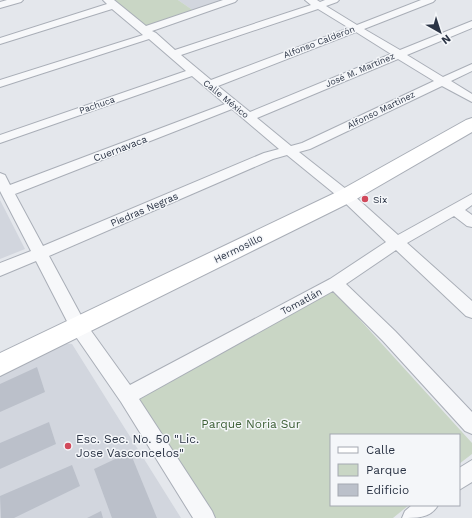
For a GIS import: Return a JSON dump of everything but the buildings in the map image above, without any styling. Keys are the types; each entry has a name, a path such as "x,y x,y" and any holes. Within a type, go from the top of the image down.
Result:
{"street":[{"path":"0,5 18,0"},
{"path":"0,84 148,33 232,0"},
{"path":"174,54 314,3 334,0"},
{"name":"Alfonso Calderón","path":"209,85 430,0"},
{"path":"0,41 111,3"},
{"name":"Calle México","path":"111,3 174,54 233,105 346,196 472,311"},
{"path":"314,3 472,98"},
{"name":"José M. Martínez","path":"249,117 472,24"},
{"name":"Alfonso Martinez","path":"288,150 306,146 472,68"},
{"name":"Pachuca","path":"0,139 193,72"},
{"name":"Cuernavaca","path":"4,185 233,105"},
{"name":"Hermosillo","path":"0,365 346,196 472,124"},
{"name":"Piedras Negras","path":"0,270 269,156 288,150"},
{"path":"4,185 78,326 127,396 205,518"},
{"name":"Tomatlán","path":"127,396 335,283 397,242 472,199"},
{"path":"454,209 472,222"},
{"path":"335,283 390,336 472,425"},
{"path":"460,479 472,470"},
{"path":"412,518 427,506"}],"shaded area":[{"path":"178,0 228,0 194,11"},
{"path":"0,200 25,249 0,259"},
{"name":"Esc. Sec. No. 50 \"Lic. Jose Vasconcelos\"","path":"62,343 72,344 181,518 0,518 0,374"}],"green space":[{"path":"114,0 178,0 194,11 148,29"},
{"name":"Parque Noria Sur","path":"332,289 472,443 472,454 460,463 460,434 330,434 330,506 408,506 393,518 214,518 135,395"}],"place":[{"name":"Six","path":"365,199"},
{"name":"Esc. Sec. No. 50 \"Lic. Jose Vasconcelos\"","path":"68,446"}]}
